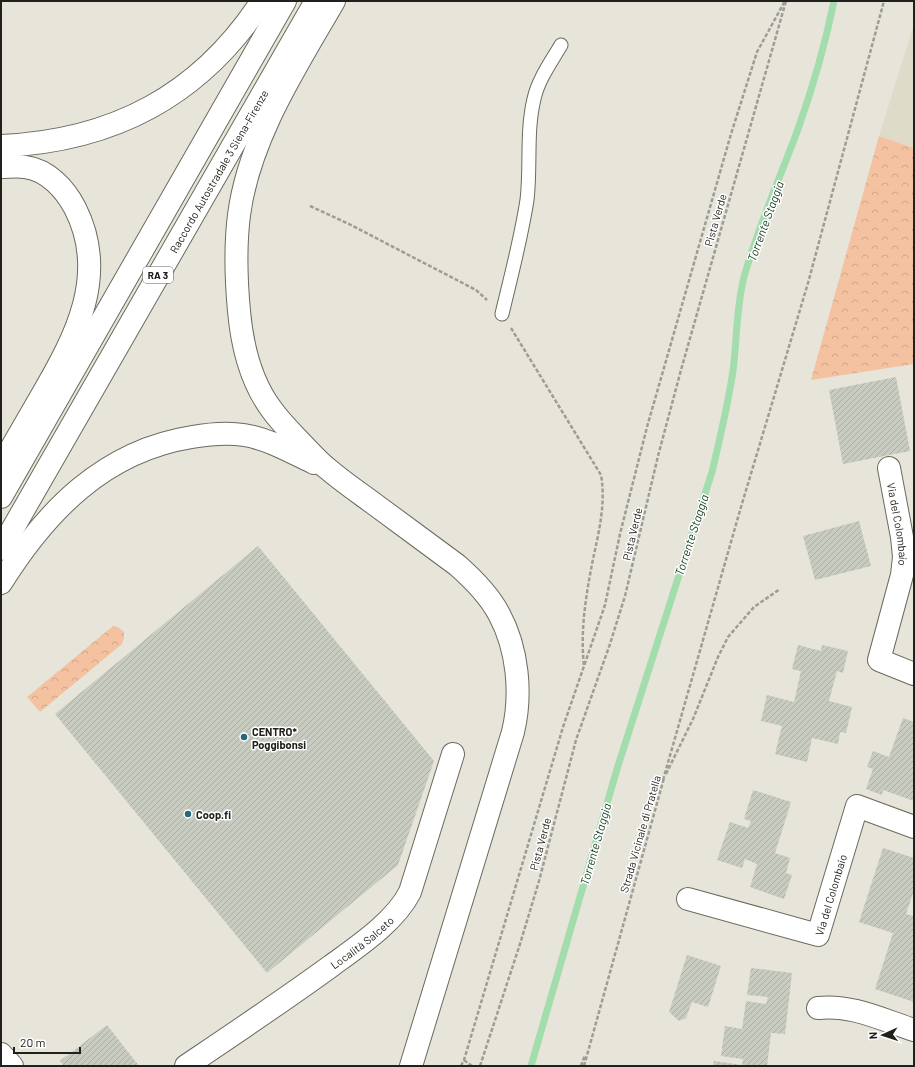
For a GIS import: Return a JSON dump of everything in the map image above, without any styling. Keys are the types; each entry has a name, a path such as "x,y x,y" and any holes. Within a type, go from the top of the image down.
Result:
{"main road":[{"path":"1,146 34,144 84,134 104,128 149,109 184,87 216,59 245,26 262,1"},
{"name":"RA 3","path":"1,497 285,1"},
{"name":"Raccordo Autostradale 3 Siena-Firenze","path":"1,549 316,1"},
{"path":"334,1 280,97 268,122 253,159 244,191 239,215 236,258 240,323 245,351 255,382 262,396 280,421 328,469 456,565 484,592 500,614 510,641 517,680 518,702 513,732 411,1066"},
{"path":"1,167 25,167 35,170 45,174 62,189 71,200 84,230 90,263 85,301 74,335 53,376 1,466"},
{"path":"1,584 31,539 62,505 81,488 109,468 156,445 185,438 209,435 242,435 275,444 328,469"},
{"name":"Via del Colombaio","path":"889,468 902,537 904,557 902,575 879,660 914,674"},
{"name":"Località Salceto","path":"186,1066 281,1002 346,954 400,909 410,892 453,754"},
{"name":"Via del Colombaio","path":"688,898 818,935 857,806 914,827"},
{"path":"818,1008 827,1007 845,1009 914,1030"},
{"path":"1,1054 12,1066"}],"lane":[{"path":"502,314 519,241 526,202 530,167 531,123 534,99 547,69 561,45"}],"path":[{"path":"461,1066 573,695 605,605 620,534 647,427 757,52 786,1"},
{"name":"Pista Verde","path":"480,1066 523,936 576,740 612,638 625,596 658,456 681,370 786,1"},
{"path":"663,780 736,522 808,283 884,1"},
{"path":"310,206 349,224 476,290 502,314 601,475 603,500 598,537 584,609 582,639 584,666"},
{"name":"Strada Vicinale di Pratella","path":"584,1066 663,780 693,719 718,657 728,637 754,607 780,588"},
{"path":"581,1066 589,1046"},
{"path":"464,1060 472,1066"}],"shaded area":[{"path":"914,24 914,148 879,136"}],"green space":[{"path":"879,136 914,148 914,364 811,380"},
{"path":"113,626 118,627 124,632 122,644 40,712 27,697"}],"building":[{"path":"896,377 910,451 843,464 829,390"},
{"path":"859,521 871,566 815,580 803,536"},
{"name":"CENTRO* Poggibonsi","path":"258,546 434,761 398,865 267,973 55,714"},
{"path":"798,645 821,651 822,645 848,651 843,673 837,671 829,701 852,707 846,733 840,732 838,744 812,738 807,762 775,754 782,726 761,721 767,695 794,702 801,671 792,669"},
{"path":"903,718 914,722 914,801 883,790 882,795 866,789 873,769 867,767 873,751 889,757"},
{"path":"753,790 791,802 775,853 790,858 786,873 792,875 784,899 750,887 757,864 745,859 742,868 717,860 730,822 748,828 751,821 744,819"},
{"path":"883,848 914,858 914,890 906,914 914,916 914,1002 875,989 893,933 859,922"},
{"path":"687,955 721,966 708,1007 692,1002 686,1018 679,1021 669,1012"},
{"path":"751,968 792,973 785,1034 771,1033 767,1066 713,1066 714,1061 742,1065 743,1059 721,1056 725,1026 742,1029 746,1001 766,1004 768,997 747,995"},
{"path":"107,1025 139,1066 64,1066 60,1061"}],"waterway":[{"name":"Torrente Staggia","path":"531,1066 617,769 712,472 731,384 739,300 744,277 762,221 809,97 823,50 834,1"}],"place":[{"name":"CENTRO* Poggibonsi","path":"244,737"},
{"name":"Coop.fi","path":"188,814"}]}
